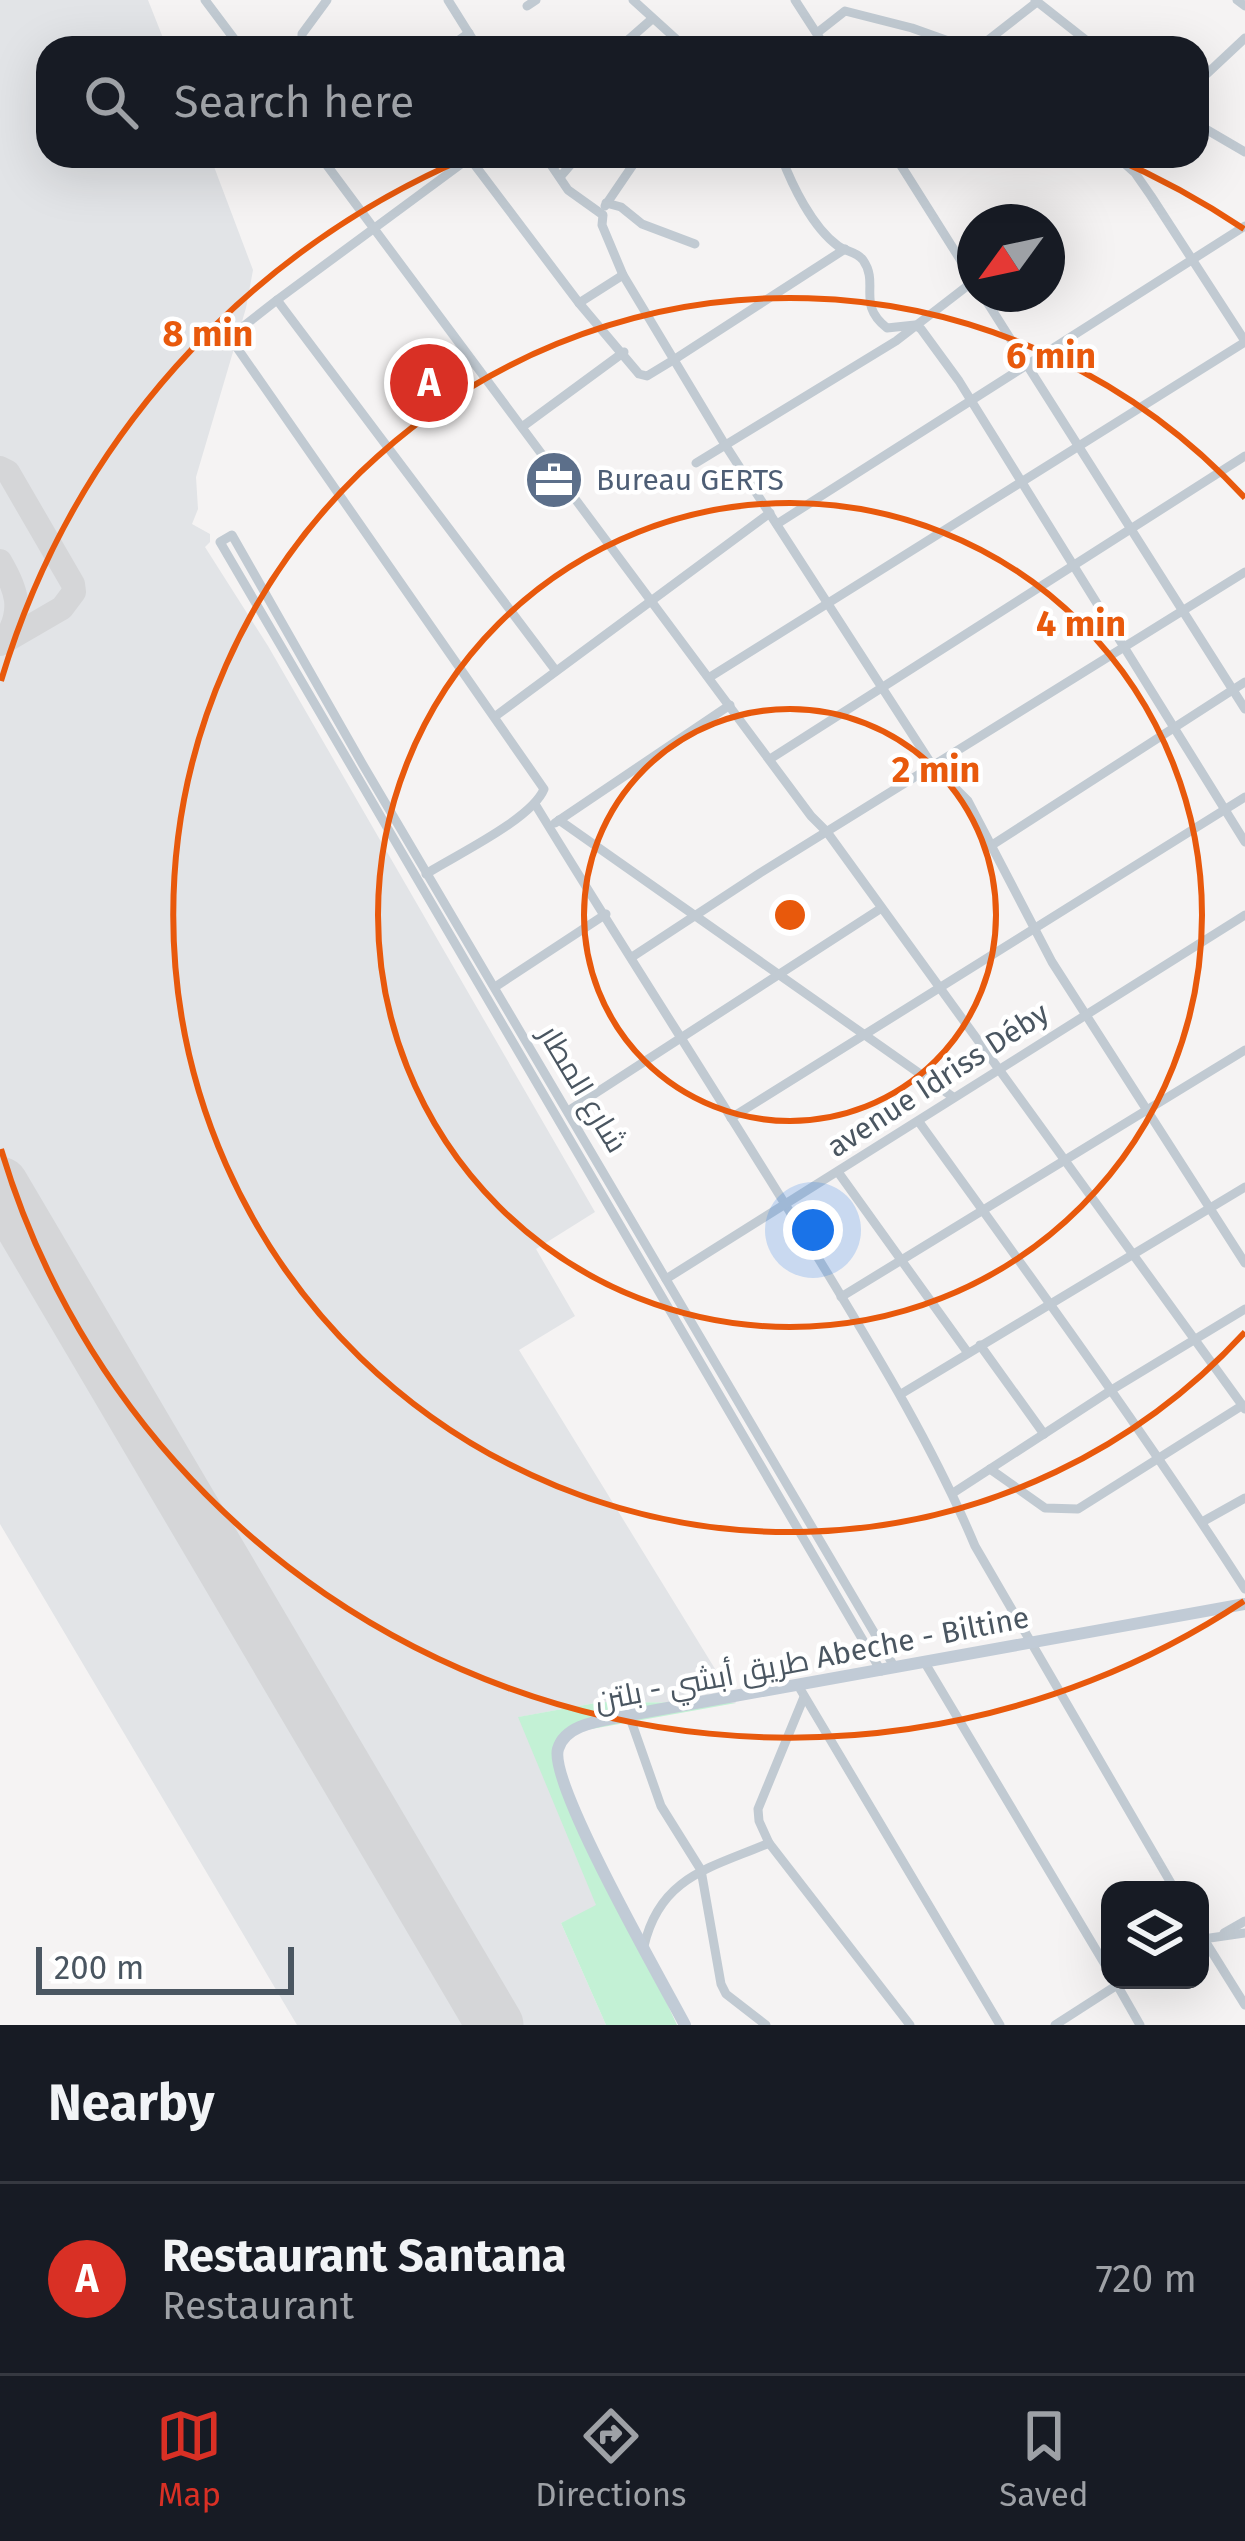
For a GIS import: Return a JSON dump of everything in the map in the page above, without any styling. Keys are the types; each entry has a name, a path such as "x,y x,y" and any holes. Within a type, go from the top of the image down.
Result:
{"main road":[{"name":"طريق أبشي - بلتن Abeche - Biltine","path":"685,2025 570,1800 557,1757 570,1731 629,1715 802,1692 888,1669 1245,1604"}],"street":[{"path":"206,0 232,36"},
{"path":"302,36 327,0"},
{"path":"448,0 471,36"},
{"path":"633,0 671,36"},
{"path":"795,0 819,36"},
{"path":"1237,0 1245,6"},
{"path":"993,36 1036,1 1081,36"},
{"path":"817,33 844,11 934,36"},
{"path":"633,36 652,20"},
{"path":"465,36 469,33"},
{"path":"1209,72 1245,38"},
{"path":"1209,130 1243,148"},
{"path":"329,168 827,832 1244,1407 1078,1509 1045,1508 990,1469"},
{"path":"417,880 535,804 543,795 541,780 235,349 234,337 455,168"},
{"path":"478,168 579,303 639,374 647,376 845,249"},
{"path":"553,168 568,190 603,215"},
{"path":"560,178 568,168"},
{"path":"630,168 606,203 602,225 623,275 724,443 932,765 964,796 1034,931 1245,1264"},
{"path":"788,168 809,211 827,234 862,259 874,319 887,328 915,325"},
{"path":"903,168 957,254"},
{"path":"710,677 1245,342 1143,184 1128,168"},
{"path":"606,203 621,207 642,224 695,244"},
{"path":"777,524 1245,226"},
{"path":"579,303 623,275"},
{"path":"696,463 870,358 957,294"},
{"path":"277,300 556,671"},
{"path":"994,312 1184,610 1240,686 1245,709"},
{"path":"915,325 972,400 1019,483 1245,842"},
{"path":"523,427 624,352"},
{"path":"770,759 1245,456"},
{"path":"496,715 770,513"},
{"name":"شارع المطار","path":"661,1281 568,1111 232,535 220,542 888,1669"},
{"path":"632,957 1245,572"},
{"path":"988,847 1240,686"},
{"path":"548,827 730,705"},
{"path":"731,1118 1245,797"},
{"path":"535,804 901,1394 975,1546 1170,1881"},
{"path":"559,820 953,1097"},
{"path":"568,1111 880,909"},
{"path":"494,987 607,914"},
{"name":"avenue Idriss Déby","path":"661,1281 1245,915"},
{"path":"842,1297 1245,1050"},
{"path":"919,1122 1113,1389 1245,1589"},
{"path":"838,1172 968,1353"},
{"path":"901,1394 1245,1186"},
{"path":"953,1493 1245,1309"},
{"path":"980,1345 1044,1434"},
{"path":"1202,1522 1245,1498"},
{"path":"925,1663 1101,1953"},
{"path":"802,1692 758,1809 759,1821 769,1843 910,2025"},
{"path":"802,1692 1000,2025"},
{"path":"629,1715 661,1806 701,1870 721,1984 726,1994 766,2025"},
{"path":"644,1946 656,1907 701,1870 769,1843"},
{"path":"1222,1934 1245,1921"},
{"path":"1209,1936 1245,1933"},
{"path":"1209,1949 1245,2005"},
{"path":"1055,2025 1104,1989"},
{"path":"1122,1989 1140,2025"}],"shaded area":[{"path":"0,0 148,0 162,36 36,36 36,168 215,168 253,270 196,477 198,509 192,524 210,534 205,547 268,646 595,1212 536,1249 575,1316 519,1350 736,1703 601,1702 519,1717 597,1906 561,1923 606,2025 297,2025 0,1524"}],"green space":[{"path":"601,1702 736,1703 575,1732 561,1741 560,1773 677,2025 606,2025 561,1923 596,1905 518,1717"}],"taxiway":[{"path":"0,468 8,472 74,592 62,608 0,644"},
{"path":"0,561 16,600 15,619 5,640"}],"runway":[{"path":"0,1185 495,2025"}],"place":[{"name":"Restaurant Santana","path":"429,383"},
{"name":"Bureau GERTS","path":"554,480"}]}
